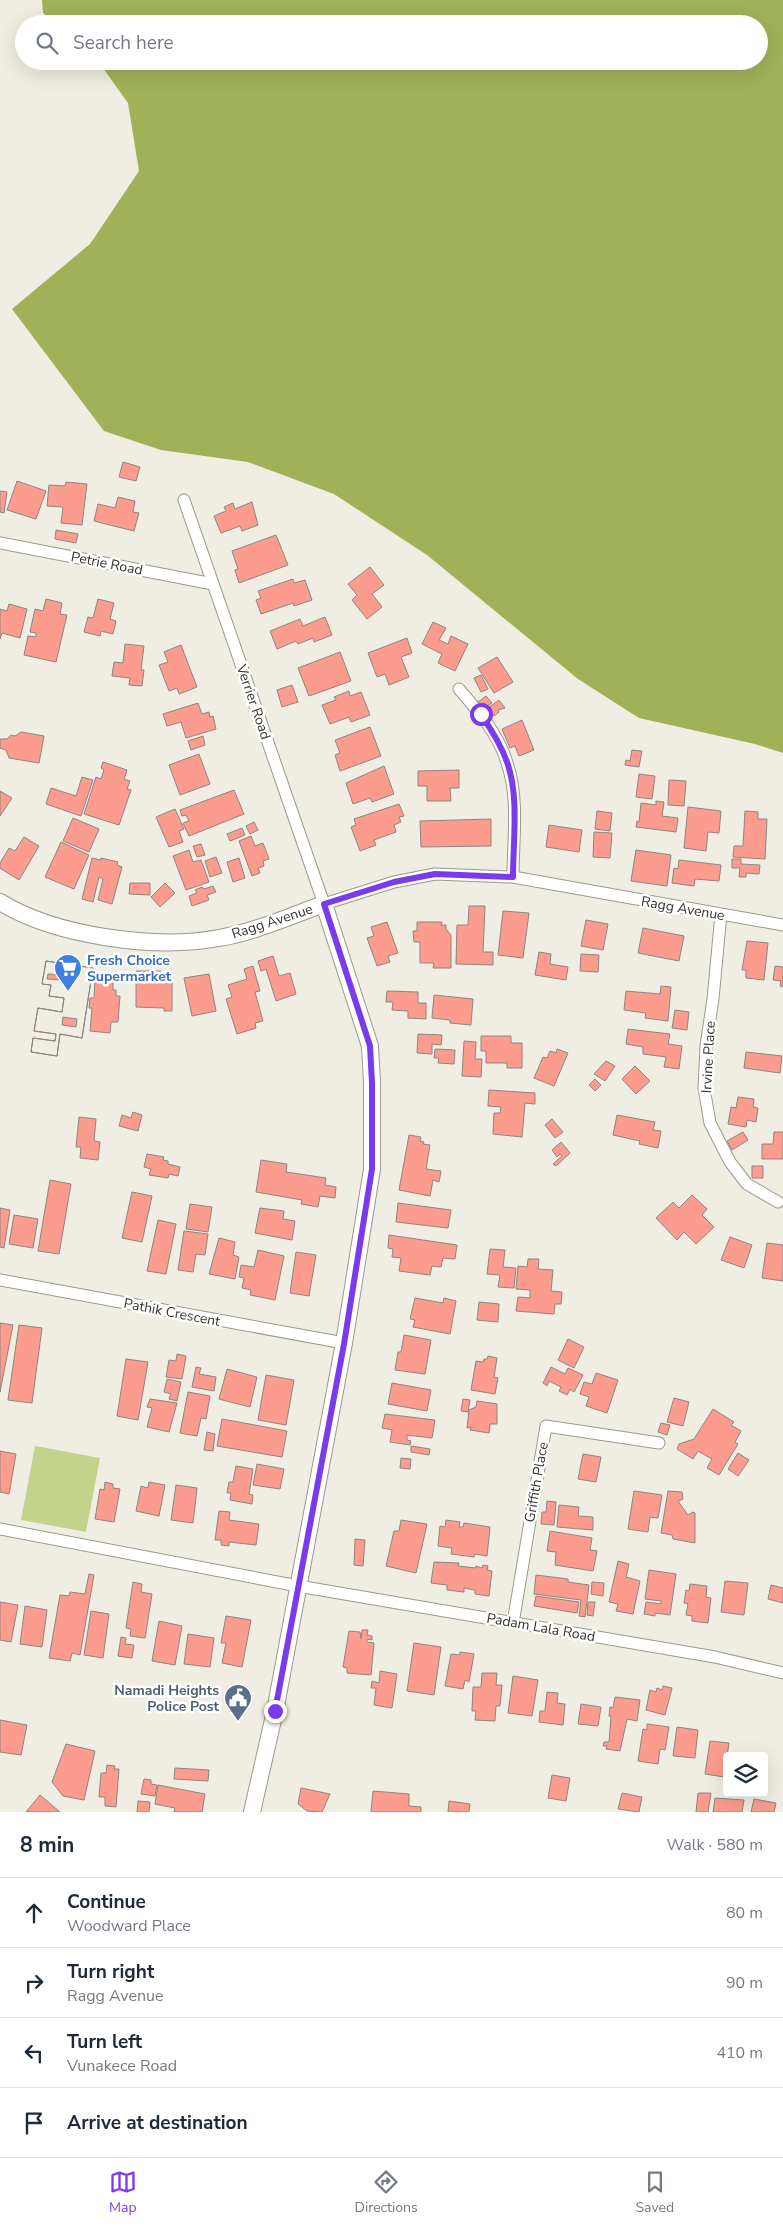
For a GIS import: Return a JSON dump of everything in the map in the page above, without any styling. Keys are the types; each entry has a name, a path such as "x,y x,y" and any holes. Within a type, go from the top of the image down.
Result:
{"main road":[{"name":"Ragg Avenue","path":"0,902 18,913 66,930 119,938 173,942 219,938 258,927 324,904"},
{"path":"252,1812 275,1711 344,1344 372,1169 370,1046 324,904"}],"street":[{"name":"Verrier Road","path":"184,500 324,904"},
{"name":"Petrie Road","path":"0,542 213,584"},
{"path":"459,689 481,714 496,737 508,765 513,790 513,877"},
{"name":"Ragg Avenue","path":"324,904 394,882 435,874 513,877 783,925"},
{"name":"Irvine Place","path":"721,914 713,999 706,1046 704,1088 710,1123 730,1162 747,1184 778,1202"},
{"name":"Pathik Crescent","path":"0,1280 344,1344"},
{"name":"Griffith Place","path":"513,1622 546,1426 660,1443"},
{"path":"0,1529 298,1586"},
{"name":"Padam Lala Road","path":"298,1586 714,1656 783,1673"}],"green space":[{"path":"42,0 783,0 783,753 755,744 639,718 578,679 427,555 334,494 248,462 161,450 104,431 12,309 90,244 139,171 128,103 104,70 768,70 768,15 46,15 43,13"},
{"path":"35,1446 100,1458 86,1532 21,1520"}],"building":[{"path":"123,462 140,467 136,481 119,477"},
{"path":"17,481 46,491 36,519 7,510"},
{"path":"66,482 87,484 82,525 61,523 63,507 47,506 49,485 65,486"},
{"path":"0,491 7,492 4,513 0,512"},
{"path":"118,497 135,501 133,512 139,513 134,531 94,521 98,504 115,508"},
{"path":"252,502 258,525 242,531 240,526 221,533 214,516 226,511 224,507 233,503 235,509"},
{"path":"56,530 78,534 76,543 55,539"},
{"path":"276,535 288,565 239,583 235,570 238,569 232,551"},
{"path":"370,567 384,585 372,594 382,607 367,619 352,600 357,595 348,584"},
{"path":"293,579 294,583 305,580 312,600 294,606 293,603 261,614 256,600 261,598 258,591"},
{"path":"46,599 62,603 60,614 67,615 56,662 24,655 28,636 36,637 36,633 30,632 35,609 43,611"},
{"path":"98,599 114,603 110,619 116,621 113,634 101,631 100,636 84,632 88,617 93,618"},
{"path":"9,604 27,609 20,638 2,633 0,639 0,609 7,611"},
{"path":"325,617 332,635 314,642 313,638 298,644 296,641 277,649 270,631 300,619 303,626"},
{"path":"433,622 446,628 439,640 448,644 451,636 468,644 455,671 438,663 442,654 422,644"},
{"path":"407,638 412,653 401,657 409,677 389,685 385,674 377,677 368,653"},
{"path":"125,644 144,646 141,670 144,670 142,686 129,685 130,678 112,676 114,662 123,663"},
{"path":"181,645 197,687 179,694 177,688 169,691 159,665 168,662 164,652"},
{"path":"340,652 351,681 309,696 298,668"},
{"path":"497,657 513,682 494,693 478,668"},
{"path":"481,675 488,689 481,692 474,678"},
{"path":"292,685 298,702 282,707 277,690"},
{"path":"349,691 350,696 361,692 370,715 351,722 349,717 330,724 322,705 336,700 334,697"},
{"path":"486,696 492,703 487,706 484,703 481,706 478,702"},
{"path":"499,700 505,708 498,710 499,712 494,716 492,714 489,716 485,710"},
{"path":"198,703 202,714 209,712 210,717 213,716 216,729 186,738 181,722 167,726 163,714"},
{"path":"522,720 534,750 519,756 515,746 510,748 502,729"},
{"path":"370,727 381,756 340,771 335,755 340,753 335,740"},
{"path":"21,732 44,736 39,763 9,758 6,750 0,748 0,739 7,739 11,735 15,736"},
{"path":"203,736 205,745 191,750 188,741"},
{"path":"632,750 642,751 639,767 625,765 626,760 630,761"},
{"path":"199,754 210,784 180,795 169,765"},
{"path":"103,762 127,770 124,779 130,781 127,789 131,790 119,825 84,814 96,777 101,779 104,770 101,768"},
{"path":"384,766 394,794 372,802 370,798 353,804 346,783"},
{"path":"459,770 459,788 450,788 451,801 427,801 427,786 418,786 418,771"},
{"path":"639,774 655,776 652,799 636,797"},
{"path":"82,777 93,780 81,816 46,804 51,788 76,796"},
{"path":"669,780 686,781 684,806 668,805"},
{"path":"234,790 244,814 189,836 183,823 189,821 186,815 182,816 180,810"},
{"path":"0,791 12,798 0,816"},
{"path":"656,801 664,802 662,816 678,818 676,832 636,827 637,821 639,822 641,803 656,805"},
{"path":"399,804 404,816 399,817 401,822 394,825 396,832 374,840 376,845 360,851 351,827 356,825 354,819"},
{"path":"688,807 721,811 719,833 708,832 706,851 684,848"},
{"path":"175,809 184,829 179,831 183,842 169,847 156,817"},
{"path":"597,811 612,813 610,831 595,829"},
{"path":"745,811 758,812 758,819 767,819 765,859 733,857 734,846 743,846"},
{"path":"73,818 99,829 89,852 63,841"},
{"path":"491,819 491,846 421,847 420,821"},
{"path":"254,822 258,830 250,834 246,826"},
{"path":"549,825 582,830 579,852 546,847"},
{"path":"242,828 245,835 230,841 227,834"},
{"path":"594,832 612,833 610,858 593,857"},
{"path":"251,836 255,846 263,843 269,859 263,861 264,866 258,868 260,873 252,876 239,841"},
{"path":"24,837 39,846 19,880 0,868 0,863 9,848 15,851"},
{"path":"61,842 89,855 74,889 45,877"},
{"path":"201,844 205,855 197,857 193,846"},
{"path":"189,850 193,862 201,860 209,882 186,890 173,856"},
{"path":"636,850 671,855 667,886 631,881"},
{"path":"216,857 222,873 210,877 205,861"},
{"path":"92,858 118,862 117,865 122,867 112,904 98,900 103,879 99,877 93,902 82,899"},
{"path":"239,858 245,878 233,882 227,862"},
{"path":"732,859 741,859 741,864 760,865 759,874 746,873 746,877 739,877 740,868 732,868"},
{"path":"679,860 721,865 719,881 695,879 694,886 672,883 674,868 678,869"},
{"path":"130,883 150,883 150,895 129,894"},
{"path":"165,883 175,893 160,907 151,897"},
{"path":"213,886 216,892 207,895 209,900 192,906 189,896 197,893 195,890"},
{"path":"469,906 485,906 483,952 493,952 493,965 456,964 457,925 468,925"},
{"path":"503,911 529,913 523,958 498,955"},
{"path":"586,920 608,924 603,950 581,946"},
{"path":"387,922 398,953 388,956 390,962 377,966 367,938 374,936 371,927"},
{"path":"417,922 442,922 441,925 446,925 446,929 451,935 451,968 433,968 434,963 420,963 420,942 414,942 413,931 417,931"},
{"path":"643,928 684,936 679,961 638,953"},
{"path":"747,941 768,943 764,980 746,978 746,970 742,970"},
{"path":"539,952 551,954 550,964 568,967 566,980 535,975"},
{"path":"581,954 599,955 598,972 580,971"},
{"path":"273,956 279,976 290,973 296,994 276,1001 266,969 261,971 258,961"},
{"path":"46,961 93,968 82,1038 60,1034 57,1056 31,1052 33,1038 55,1041 56,1034 34,1031 38,1008 62,1012 64,998 49,996 51,985 42,984","holes":["48,974 63,975 63,980 47,979","63,1017 77,1019 76,1027 62,1025"]},
{"path":"46,961 93,968 82,1038 60,1034 57,1056 31,1052 33,1038 55,1041 56,1034 34,1031 38,1008 62,1012 64,998 49,996 51,985 42,984"},
{"path":"253,966 260,991 255,992 263,1021 255,1023 256,1028 237,1034 226,999 232,997 228,985 247,979 244,969"},
{"path":"775,966 783,967 783,987 780,986 781,981 773,980"},
{"path":"136,971 161,971 161,975 164,975 164,980 172,980 172,1011 164,1011 164,1008 136,1007"},
{"path":"209,974 216,1011 192,1016 184,978"},
{"path":"95,980 113,981 113,990 116,990 116,996 120,996 118,1022 111,1022 110,1033 90,1031 92,1008 89,1008 90,998 94,998"},
{"path":"661,986 671,987 668,1021 645,1018 646,1013 624,1010 626,991 660,994"},
{"path":"387,991 418,992 418,1003 426,1003 426,1019 408,1018 408,1011 392,1010 393,1002 386,1002"},
{"path":"434,995 473,999 471,1025 450,1023 450,1020 432,1018"},
{"path":"675,1010 689,1012 687,1030 672,1028"},
{"path":"628,1029 670,1034 668,1044 682,1046 679,1069 664,1067 666,1057 643,1054 643,1047 626,1044"},
{"path":"418,1034 442,1035 441,1045 432,1044 432,1054 417,1053"},
{"path":"481,1036 511,1036 511,1043 522,1043 522,1068 507,1068 507,1063 486,1063 486,1051 481,1051"},
{"path":"464,1041 476,1042 475,1059 482,1059 481,1077 462,1076"},
{"path":"435,1049 455,1050 454,1064 438,1063 439,1058 434,1058"},
{"path":"557,1049 568,1053 554,1086 534,1078 543,1057 547,1058 550,1051 556,1053"},
{"path":"746,1052 782,1056 780,1073 744,1068"},
{"path":"606,1061 615,1066 605,1081 594,1074"},
{"path":"635,1066 650,1081 636,1094 622,1079"},
{"path":"595,1079 601,1085 595,1091 589,1085"},
{"path":"489,1090 535,1093 535,1104 525,1103 522,1137 493,1134 494,1113 500,1113 501,1107 488,1106"},
{"path":"738,1097 754,1099 753,1107 758,1108 756,1122 747,1120 746,1127 728,1124 731,1107 736,1108"},
{"path":"133,1112 142,1115 138,1131 119,1126 122,1115 131,1118"},
{"path":"617,1115 655,1122 653,1130 661,1131 658,1148 639,1144 640,1141 613,1135"},
{"path":"79,1117 96,1119 94,1141 100,1142 98,1160 80,1158 81,1147 76,1147"},
{"path":"552,1119 563,1132 555,1138 545,1125"},
{"path":"743,1132 748,1140 732,1150 727,1141"},
{"path":"774,1132 783,1132 783,1159 762,1159 762,1144 773,1144"},
{"path":"409,1135 421,1137 420,1141 424,1142 423,1144 430,1145 426,1169 441,1171 439,1182 433,1180 430,1196 399,1190"},
{"path":"561,1142 570,1153 556,1166 553,1164 562,1156 560,1154 557,1157 552,1150"},
{"path":"147,1154 164,1157 163,1160 168,1161 168,1164 180,1167 178,1176 169,1174 168,1178 149,1175 151,1169 144,1167"},
{"path":"261,1160 287,1164 286,1172 326,1178 325,1185 336,1187 335,1198 320,1196 318,1207 301,1204 302,1200 256,1192"},
{"path":"752,1166 763,1166 763,1178 752,1178"},
{"path":"50,1180 71,1184 59,1254 38,1251"},
{"path":"132,1192 152,1196 142,1242 122,1238"},
{"path":"692,1195 707,1209 702,1215 714,1227 696,1244 684,1232 677,1240 656,1218 673,1202 679,1208"},
{"path":"398,1203 451,1210 448,1228 396,1222"},
{"path":"190,1204 212,1207 208,1232 186,1229"},
{"path":"0,1208 10,1210 4,1248 0,1247"},
{"path":"260,1208 284,1211 283,1219 295,1221 292,1240 255,1233"},
{"path":"14,1215 38,1219 33,1248 9,1244"},
{"path":"158,1220 176,1224 166,1274 147,1271"},
{"path":"184,1231 208,1234 205,1255 196,1254 193,1272 178,1270"},
{"path":"389,1235 457,1245 455,1259 443,1258 441,1267 432,1266 430,1275 399,1271 401,1258 392,1257 393,1249 388,1248"},
{"path":"730,1237 752,1245 744,1268 721,1260"},
{"path":"219,1238 235,1242 233,1255 239,1257 235,1279 209,1274"},
{"path":"767,1243 783,1245 783,1281 762,1278"},
{"path":"490,1249 505,1250 503,1267 516,1268 514,1288 498,1287 500,1275 487,1274"},
{"path":"258,1250 284,1256 275,1300 250,1295 251,1290 242,1288 244,1278 239,1277 241,1265 254,1267"},
{"path":"296,1252 316,1255 309,1296 290,1293"},
{"path":"528,1259 539,1259 538,1269 553,1270 551,1291 562,1292 561,1304 555,1304 554,1314 516,1311 518,1297 530,1298 530,1290 516,1289 518,1266 527,1267"},
{"path":"415,1298 443,1303 444,1298 456,1301 450,1334 413,1327 415,1320 410,1319"},
{"path":"479,1302 499,1304 498,1322 477,1320"},
{"path":"0,1323 13,1325 0,1392"},
{"path":"19,1325 42,1328 32,1403 8,1400"},
{"path":"404,1335 431,1340 425,1374 395,1370 398,1352 401,1352"},
{"path":"568,1339 584,1347 574,1368 558,1360"},
{"path":"177,1354 186,1356 182,1379 166,1377 169,1360 176,1361"},
{"path":"488,1356 497,1358 494,1377 498,1378 495,1394 471,1390 476,1361 483,1362"},
{"path":"126,1359 148,1362 138,1420 117,1416"},
{"path":"196,1367 201,1368 199,1374 216,1377 214,1391 192,1387"},
{"path":"551,1367 565,1374 568,1368 583,1375 574,1392 570,1389 567,1395 559,1391 561,1387 549,1381 547,1386 543,1383"},
{"path":"227,1369 257,1377 250,1407 219,1399"},
{"path":"596,1373 618,1380 607,1413 586,1406 589,1397 580,1394 584,1382 592,1384"},
{"path":"266,1375 294,1380 286,1425 258,1420"},
{"path":"167,1379 181,1382 177,1401 169,1399 171,1394 164,1392"},
{"path":"392,1383 431,1390 427,1411 388,1404"},
{"path":"188,1392 210,1396 206,1419 201,1418 197,1436 180,1433"},
{"path":"674,1398 689,1402 683,1426 667,1422"},
{"path":"150,1399 177,1403 169,1432 147,1427 152,1408 147,1407"},
{"path":"463,1399 470,1400 468,1412 461,1411"},
{"path":"477,1401 497,1404 497,1424 490,1424 489,1433 470,1430 471,1427 467,1428 469,1410 476,1407"},
{"path":"713,1409 734,1422 731,1425 741,1431 735,1442 738,1444 719,1475 707,1468 712,1459 698,1451 693,1459 677,1449 679,1444 694,1439"},
{"path":"385,1414 435,1420 432,1438 407,1435 407,1440 411,1441 410,1445 390,1442 392,1430 382,1428"},
{"path":"222,1419 287,1431 282,1457 217,1446"},
{"path":"661,1423 670,1425 667,1435 658,1432"},
{"path":"207,1432 215,1434 213,1451 204,1450"},
{"path":"411,1446 430,1449 429,1455 411,1452"},
{"path":"0,1451 16,1454 9,1494 0,1492"},
{"path":"738,1453 749,1460 738,1476 728,1469"},
{"path":"583,1454 601,1457 596,1482 578,1479"},
{"path":"401,1458 411,1459 410,1469 400,1468"},
{"path":"257,1464 284,1469 280,1489 253,1485"},
{"path":"236,1466 253,1469 249,1494 253,1495 252,1504 230,1500 231,1493 227,1493 229,1482 233,1482"},
{"path":"105,1482 113,1484 113,1488 120,1489 114,1522 95,1519 100,1489 104,1490"},
{"path":"149,1482 165,1485 159,1516 136,1511 141,1486 148,1488"},
{"path":"176,1485 197,1488 193,1523 171,1520"},
{"path":"634,1491 662,1495 658,1518 650,1517 648,1532 628,1529"},
{"path":"668,1491 682,1492 683,1499 678,1501 688,1515 693,1512 695,1513 695,1543 673,1539 672,1535 661,1533"},
{"path":"547,1501 556,1502 554,1525 541,1524 542,1512 546,1512"},
{"path":"559,1505 579,1507 578,1516 593,1517 593,1530 557,1527"},
{"path":"219,1511 230,1512 229,1520 259,1524 256,1545 229,1542 229,1546 221,1545 221,1540 215,1540"},
{"path":"401,1520 427,1524 416,1573 386,1566 394,1531 399,1531"},
{"path":"446,1520 460,1522 459,1527 463,1527 464,1523 490,1527 487,1556 475,1554 474,1557 451,1554 452,1548 438,1546 440,1526 445,1527"},
{"path":"550,1531 592,1538 590,1550 597,1551 593,1571 555,1565 556,1552 547,1551"},
{"path":"355,1539 365,1540 363,1566 354,1565"},
{"path":"618,1561 629,1564 626,1577 640,1581 633,1614 616,1611 618,1604 609,1602"},
{"path":"434,1562 459,1563 458,1566 476,1568 476,1566 482,1568 483,1565 488,1566 487,1570 492,1571 489,1596 475,1594 475,1590 464,1588 464,1592 447,1590 447,1585 431,1583"},
{"path":"649,1570 676,1574 670,1615 655,1613 655,1616 644,1614 646,1602 661,1604 661,1601 645,1599"},
{"path":"89,1574 94,1575 80,1655 72,1653 70,1661 49,1658 60,1595 69,1596 70,1592 85,1594"},
{"path":"536,1575 568,1579 568,1582 589,1585 585,1617 579,1616 581,1600 534,1594"},
{"path":"725,1581 748,1583 744,1615 721,1612"},
{"path":"133,1582 142,1584 141,1592 152,1594 145,1638 130,1636 131,1629 126,1628"},
{"path":"592,1582 604,1583 603,1596 591,1594"},
{"path":"690,1584 707,1586 706,1597 711,1598 708,1623 692,1621 692,1616 686,1615 688,1604 684,1603 686,1590 689,1591"},
{"path":"771,1585 783,1588 783,1603 768,1599"},
{"path":"536,1596 579,1602 577,1613 534,1606"},
{"path":"0,1602 18,1605 11,1642 0,1640"},
{"path":"588,1602 595,1602 593,1616 587,1615"},
{"path":"25,1606 47,1610 42,1647 20,1644"},
{"path":"91,1611 109,1614 103,1658 84,1655"},
{"path":"226,1616 251,1620 242,1667 222,1663 226,1643 221,1643"},
{"path":"159,1621 182,1626 175,1665 152,1661"},
{"path":"362,1630 368,1630 367,1635 372,1636 372,1640 367,1639 367,1642 374,1643 371,1675 347,1673 347,1668 343,1667 349,1631 360,1632 361,1639"},
{"path":"188,1634 214,1638 210,1667 184,1664"},
{"path":"121,1637 126,1638 125,1644 134,1645 132,1658 118,1656"},
{"path":"414,1643 441,1647 434,1695 407,1691"},
{"path":"460,1652 474,1654 469,1682 465,1680 463,1689 445,1686 451,1654 460,1655"},
{"path":"380,1671 397,1674 392,1708 374,1705 376,1688 371,1688 372,1681 379,1683"},
{"path":"482,1673 497,1673 496,1685 502,1685 500,1706 496,1706 495,1721 475,1720 476,1711 472,1711 473,1687 481,1687"},
{"path":"513,1676 538,1680 532,1716 508,1713"},
{"path":"663,1686 672,1688 665,1715 646,1710 650,1690 656,1692 657,1688 662,1690"},
{"path":"547,1692 558,1693 557,1703 565,1704 563,1725 539,1722 540,1711 545,1711"},
{"path":"615,1697 640,1700 637,1721 627,1719 620,1751 606,1749 607,1746 603,1746 604,1742 609,1742 610,1707 613,1708"},
{"path":"581,1704 601,1707 598,1726 578,1724"},
{"path":"0,1720 27,1725 21,1755 0,1752"},
{"path":"647,1724 669,1727 665,1750 660,1749 658,1764 638,1761 643,1729 647,1730"},
{"path":"677,1727 698,1730 695,1758 673,1756"},
{"path":"710,1741 729,1743 728,1752 723,1752 723,1777 705,1774"},
{"path":"66,1744 95,1751 84,1800 63,1796 52,1782"},
{"path":"107,1765 115,1766 114,1769 119,1769 116,1807 105,1806 105,1797 99,1797 101,1773 106,1773"},
{"path":"175,1768 209,1770 208,1781 174,1779"},
{"path":"552,1775 570,1778 566,1801 548,1798"},
{"path":"144,1779 151,1780 151,1784 157,1785 155,1796 141,1794"},
{"path":"158,1785 205,1794 202,1812 174,1812 175,1808 155,1804"},
{"path":"301,1788 330,1794 322,1812 307,1811 298,1804"},
{"path":"373,1791 409,1794 409,1806 421,1807 421,1812 371,1812"},
{"path":"622,1793 642,1797 639,1812 618,1809"},
{"path":"698,1793 711,1793 708,1812 696,1812"},
{"path":"40,1795 60,1812 26,1812"},
{"path":"715,1798 744,1800 742,1812 713,1812"},
{"path":"754,1799 776,1803 774,1812 751,1812"},
{"path":"138,1801 150,1802 149,1812 137,1812"},
{"path":"449,1801 470,1804 469,1812 448,1812"}],"place":[{"name":"Fresh Choice Supermarket","path":"68,992"},
{"name":"Namadi Heights Police Post","path":"238,1722"}],"route":[{"path":"275,1711 344,1344 372,1169 370,1046 324,904 394,882 435,874 513,877 513,790 508,765 496,737 481,714"}]}
